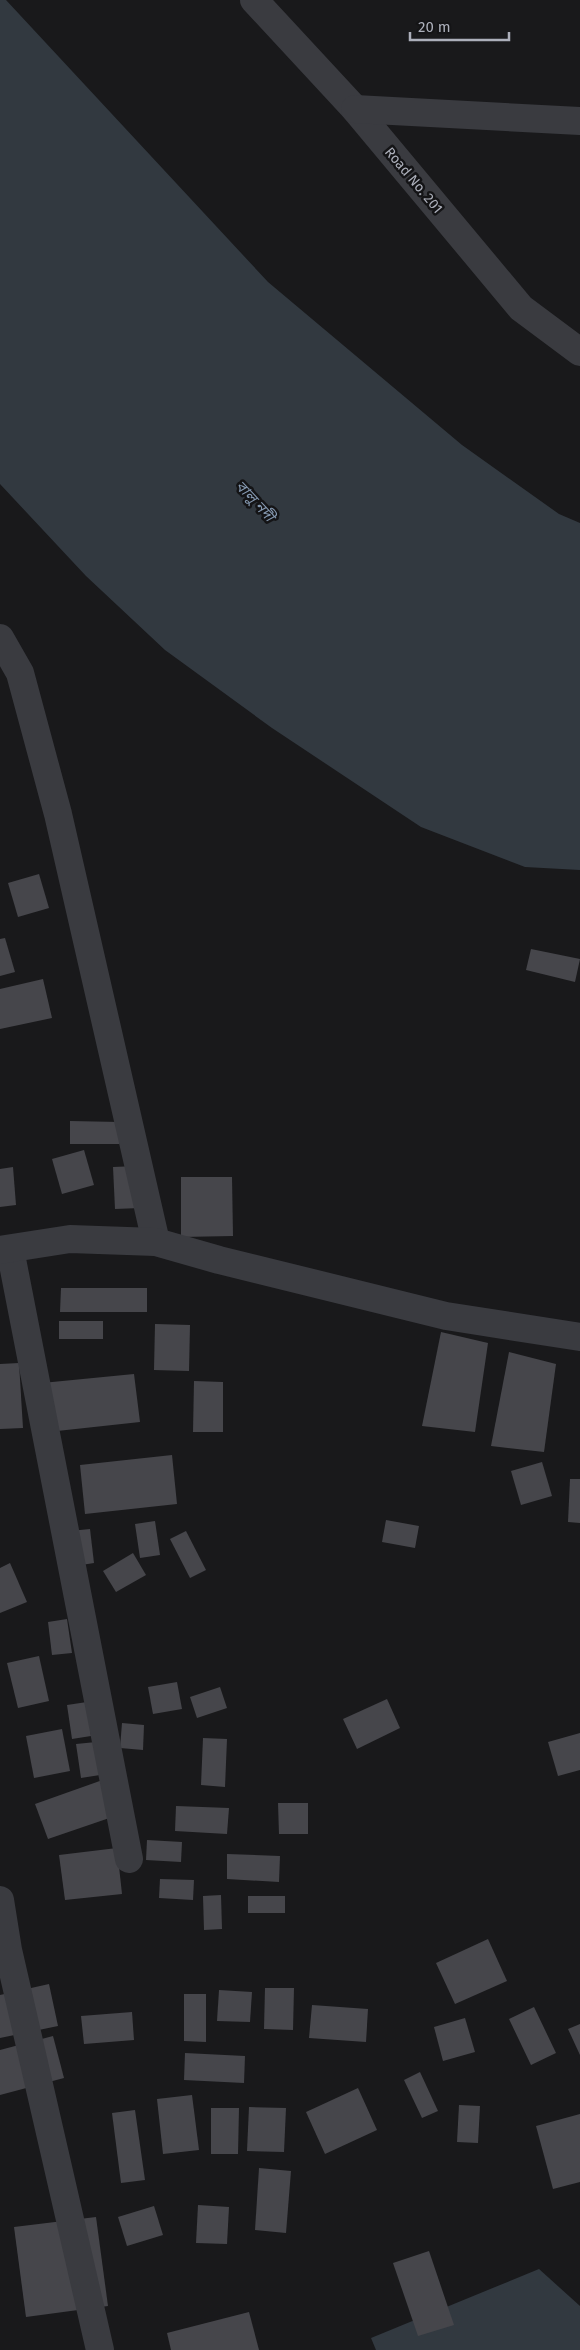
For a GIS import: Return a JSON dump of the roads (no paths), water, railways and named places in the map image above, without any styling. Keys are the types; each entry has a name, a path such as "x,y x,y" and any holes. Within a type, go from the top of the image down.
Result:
{"street":[{"name":"Road No. 201","path":"254,0 355,109 521,308 580,352"},
{"path":"355,109 580,121"},
{"path":"0,638 20,672 58,814 156,1242"},
{"path":"129,1860 5,1250 70,1239 156,1242 219,1260 446,1316 580,1337"},
{"path":"0,1900 8,1950 100,2350"}],"water":[{"name":"বালু নদী","path":"0,0 6,0 268,282 462,445 559,514 580,523 580,870 525,867 421,827 272,728 165,650 86,576 0,484"},
{"path":"539,2269 580,2306 580,2350 376,2350 371,2338"}]}
